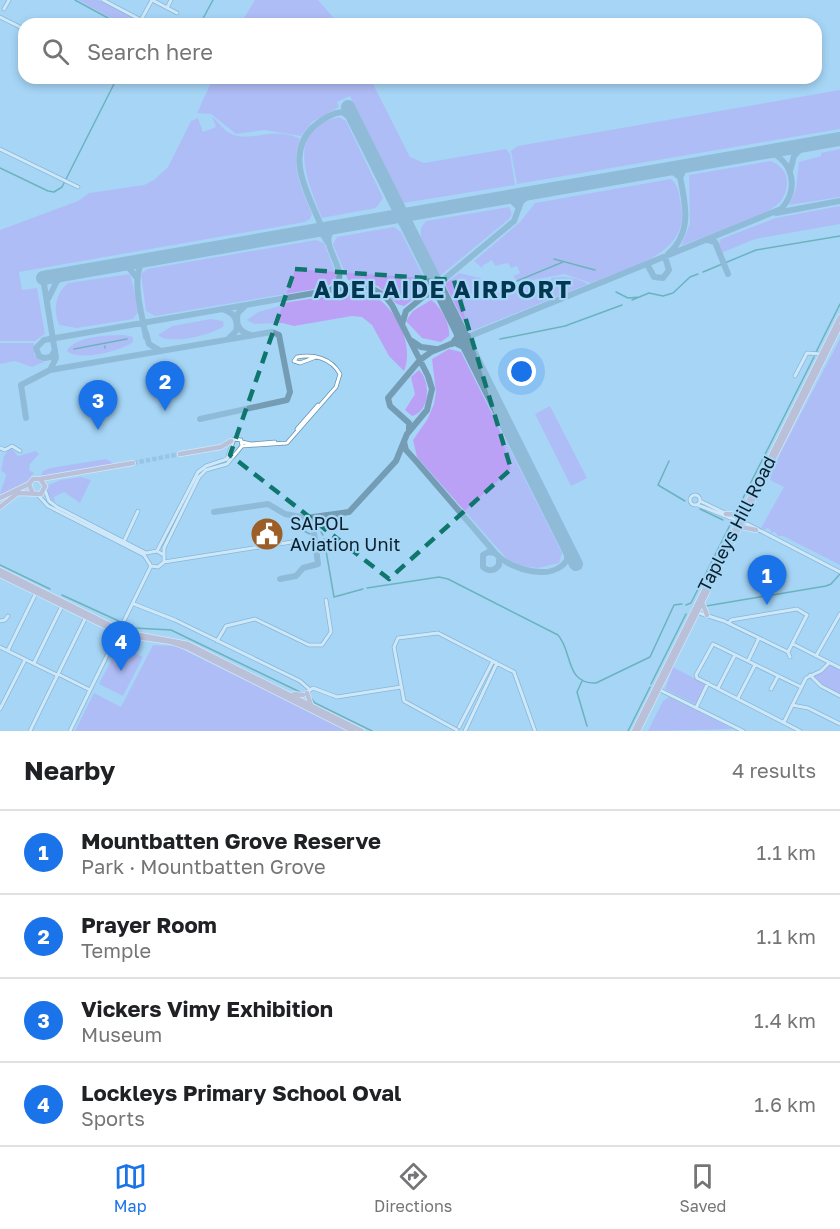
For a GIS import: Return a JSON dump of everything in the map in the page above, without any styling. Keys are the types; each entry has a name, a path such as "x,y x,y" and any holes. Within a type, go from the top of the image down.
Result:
{"main road":[{"name":"Tapleys Hill Road","path":"657,689 693,621 840,317"},
{"name":"Tapleys Hill Road","path":"820,356 840,326"},
{"path":"180,454 221,447 231,441"},
{"path":"0,498 29,484 33,479 133,462"},
{"path":"0,506 21,492 35,494 45,490 45,484 40,479"},
{"path":"29,484 35,494"},
{"path":"726,514 756,530"},
{"name":"Tapleys Hill Road","path":"636,731 740,520"},
{"path":"740,520 749,526"},
{"path":"0,572 111,627 115,640 128,637 181,645 304,697 353,731"},
{"path":"0,572 36,593 111,627 182,642 278,688 304,697 312,706 362,731"},
{"path":"18,579 36,593"},
{"path":"693,621 708,616 702,602"},
{"path":"121,628 128,637"},
{"path":"304,697 312,706"}],"street":[{"path":"9,0 1,13 18,25"},
{"path":"103,0 137,18"},
{"path":"142,18 152,0 177,13"},
{"path":"167,8 171,0"},
{"path":"0,149 78,187"},
{"path":"795,376 807,353 820,356"},
{"path":"157,551 198,472 206,466 224,461 232,448 231,441 236,438 242,444 287,443 338,384 340,374 328,361 316,357 298,357 294,361 300,363 316,357"},
{"path":"164,562 162,554 199,477 206,470 228,464 242,444"},
{"path":"0,448 5,450 12,446 20,451"},
{"path":"232,448 237,450"},
{"path":"45,490 51,504 124,541 150,552 157,551 162,554"},
{"path":"35,494 48,506 147,559 151,567"},
{"path":"726,514 699,503 740,520 840,572"},
{"path":"124,541 138,511"},
{"path":"151,567 158,567 164,562 298,541"},
{"path":"147,559 150,552"},
{"path":"70,731 151,567"},
{"path":"8,651 36,593"},
{"path":"217,641 226,626 255,619 309,645 322,645 331,632 326,600"},
{"path":"134,604 300,681 304,697 315,688 337,697 401,687"},
{"path":"34,663 63,605"},
{"path":"729,623 731,620 795,608 806,613 788,652"},
{"path":"696,611 729,623 788,652 790,657"},
{"path":"816,656 840,614"},
{"path":"0,621 8,616"},
{"path":"30,731 86,617"},
{"path":"495,662 465,731 407,704 401,687 394,647 396,640 401,637 438,633 495,662 516,674 535,731"},
{"path":"748,661 759,638"},
{"path":"797,730 696,677 713,644 801,687"},
{"path":"793,644 840,668"},
{"path":"0,647 90,690"},
{"path":"718,688 735,654"},
{"path":"0,709 25,659"},
{"path":"458,729 495,662"},
{"path":"784,722 801,687 810,675 821,671 829,663"},
{"path":"738,698 755,665"},
{"path":"810,675 821,687 840,696"},
{"path":"771,689 778,676"},
{"path":"696,708 708,683"},
{"path":"657,689 743,731"},
{"path":"792,705 808,708 840,724"}],"highlighted area":[{"path":"295,269 454,280 511,469 389,579 230,455"}],"shaded area":[{"path":"78,0 98,0 134,18 111,18"},
{"path":"255,0 318,0 334,18 244,18"},
{"path":"210,84 373,84 410,157 424,163 506,149 510,154 515,185 403,203 350,96 337,102 339,107 312,122 301,136 264,130 236,134 211,114 197,113"},
{"path":"840,90 840,129 517,184 511,151 518,146"},
{"path":"212,117 234,135 282,134 300,139 296,168 312,214 310,219 305,222 19,272 22,290 37,288 45,334 35,341 0,341 0,230 78,201 89,193 144,185 154,180 168,167 191,121 198,118 203,132 216,127"},
{"path":"339,117 346,121 383,198 376,208 322,218 306,174 305,145 311,133 322,123"},
{"path":"840,149 840,197 789,205 796,189 799,162 821,156 821,153"},
{"path":"771,161 782,169 787,178 786,191 779,203 747,221 681,246 690,224 689,175"},
{"path":"671,179 677,187 681,205 681,222 676,236 666,248 638,265 591,283 564,274 518,283 513,276 520,273 517,266 511,268 508,263 495,266 492,260 482,266 483,269 474,261 520,222 535,203"},
{"path":"840,206 840,224 755,239 721,253 718,245 721,239 776,218"},
{"path":"509,207 512,214 509,219 440,276 422,241 422,227 426,221"},
{"path":"394,227 401,232 427,284 424,292 404,306 397,304 378,286 348,280 333,244 337,237"},
{"path":"316,240 324,243 336,274 336,279 327,287 155,316 146,311 141,274 147,269"},
{"path":"459,273 480,278 486,289 496,293 534,282 535,287 551,284 551,278 556,277 575,278 588,284 469,332 445,284"},
{"path":"130,274 139,311 133,319 77,328 59,325 56,302 60,292 68,283"},
{"path":"362,291 373,295 383,303 399,323 407,348 404,371 389,356 372,325 362,317 352,316 294,326 282,323 254,324 247,320 258,312 283,305 283,303"},
{"path":"431,300 447,322 449,336 441,342 422,338 406,321 413,311"},
{"path":"211,319 223,321 224,326 191,338 171,340 158,335 172,326"},
{"path":"124,335 133,337 133,342 110,352 81,356 67,351 84,339"},
{"path":"840,339 840,565 783,536 778,536 775,532 770,533 771,530 767,528 765,530 761,528 784,487 770,480 773,467"},
{"path":"0,343 34,343 34,355 44,362 32,367 15,361 0,364"},
{"path":"449,349 461,352 562,553 559,563 538,568 521,566 507,559 417,457 413,440 427,420 436,392 432,359"},
{"path":"419,370 426,381 427,396 422,409 412,416 405,410 415,394 411,377"},
{"path":"550,406 587,478 571,486 535,414"},
{"path":"11,448 18,456 36,451 39,454 30,464 29,470 34,473 26,484 0,497 6,474 1,471 4,456"},
{"path":"106,459 115,464 41,476 43,471 50,468"},
{"path":"81,477 91,480 80,503 64,492 54,497 55,504 47,493 49,485 60,480"},
{"path":"119,645 143,657 123,696 99,684"},
{"path":"153,645 176,646 348,731 75,731 94,693 121,707"},
{"path":"830,665 840,669 840,694 823,686 814,676"},
{"path":"673,667 707,685 697,705 665,689"},
{"path":"669,697 733,729 648,731 663,701"}],"waterway":[{"path":"75,0 108,18"},
{"path":"203,18 213,0"},
{"path":"0,168 48,191 54,192 62,187 114,84"},
{"path":"703,272 756,250 840,236"},
{"path":"554,259 595,270"},
{"path":"517,281 563,262"},
{"path":"632,300 649,293 663,296 673,293 690,277 698,274"},
{"path":"616,292 628,298 640,297"},
{"path":"816,352 840,304"},
{"path":"500,339 565,326 622,305"},
{"path":"74,349 127,339"},
{"path":"736,512 814,357"},
{"path":"669,461 658,485 685,501"},
{"path":"700,509 723,520"},
{"path":"686,605 691,603 731,523"},
{"path":"296,527 310,534"},
{"path":"324,539 334,597 363,589"},
{"path":"0,565 50,589"},
{"path":"706,606 826,586 840,574"},
{"path":"367,588 439,577 448,579 558,635 563,642 574,673 586,682 596,683 650,657 674,605 682,604"},
{"path":"62,595 134,628 171,630 300,692"},
{"path":"651,684 686,614"},
{"path":"582,681 577,692 587,726"},
{"path":"628,731 650,687"},
{"path":"311,698 315,703 372,731"}],"taxiway":[{"path":"322,228 302,177 300,151 304,138 323,119 342,112 353,119"},
{"path":"790,171 794,156 805,145"},
{"path":"409,431 409,423 390,406 388,398 420,360 431,352 781,209 790,193 791,176 783,161 767,151"},
{"path":"680,178 683,171 690,165"},
{"path":"668,254 681,237 685,218 680,177 669,169"},
{"path":"402,324 406,311 514,221 521,202 532,192"},
{"path":"507,196 519,208"},
{"path":"776,213 840,201"},
{"path":"332,289 338,282 339,274 328,239 331,232 339,226"},
{"path":"310,230 321,232 328,243"},
{"path":"708,240 715,242 728,274"},
{"path":"647,264 654,277 663,278 669,270 665,257"},
{"path":"146,259 141,265 137,284 146,337"},
{"path":"120,264 129,268 136,277"},
{"path":"48,299 57,281 72,272"},
{"path":"430,290 432,277"},
{"path":"43,278 56,358 50,370"},
{"path":"55,350 51,357 44,358 39,356 36,348 44,340 355,286 367,287 385,297 392,305 428,376 432,389 427,410 407,434 396,461 349,512 306,518 285,514 268,504 214,512"},
{"path":"426,295 435,294 442,299"},
{"path":"245,306 238,313 237,321 241,330 251,335"},
{"path":"222,309 232,314 237,323 236,331 228,339"},
{"path":"452,344 457,337 457,328"},
{"path":"26,418 21,385 50,370 272,332 279,335 290,392 287,400 200,419"},
{"path":"146,333 149,344 161,351"},
{"path":"412,341 421,347 436,349"},
{"path":"455,343 468,349"},
{"path":"404,442 406,450 503,560 521,569 552,571 561,567 567,560 567,547"},
{"path":"280,579 296,576 303,568 318,564 313,525 318,517"},
{"path":"495,553 488,552 483,555 483,567 489,570 496,569 499,565 499,557"}],"runway":[{"path":"348,107 576,564"},
{"path":"43,278 840,139"}],"tunnel":[{"path":"133,463 180,454"}],"place":[{"name":"Prayer Room","path":"165,411"},
{"name":"Vickers Vimy Exhibition","path":"98,430"},
{"name":"SAPOL Aviation Unit","path":"267,534"},
{"name":"Mountbatten Grove Reserve","path":"767,605"},
{"name":"Lockleys Primary School Oval","path":"121,671"}],"district":[{"name":"ADELAIDE AIRPORT","path":"443,290"}]}
